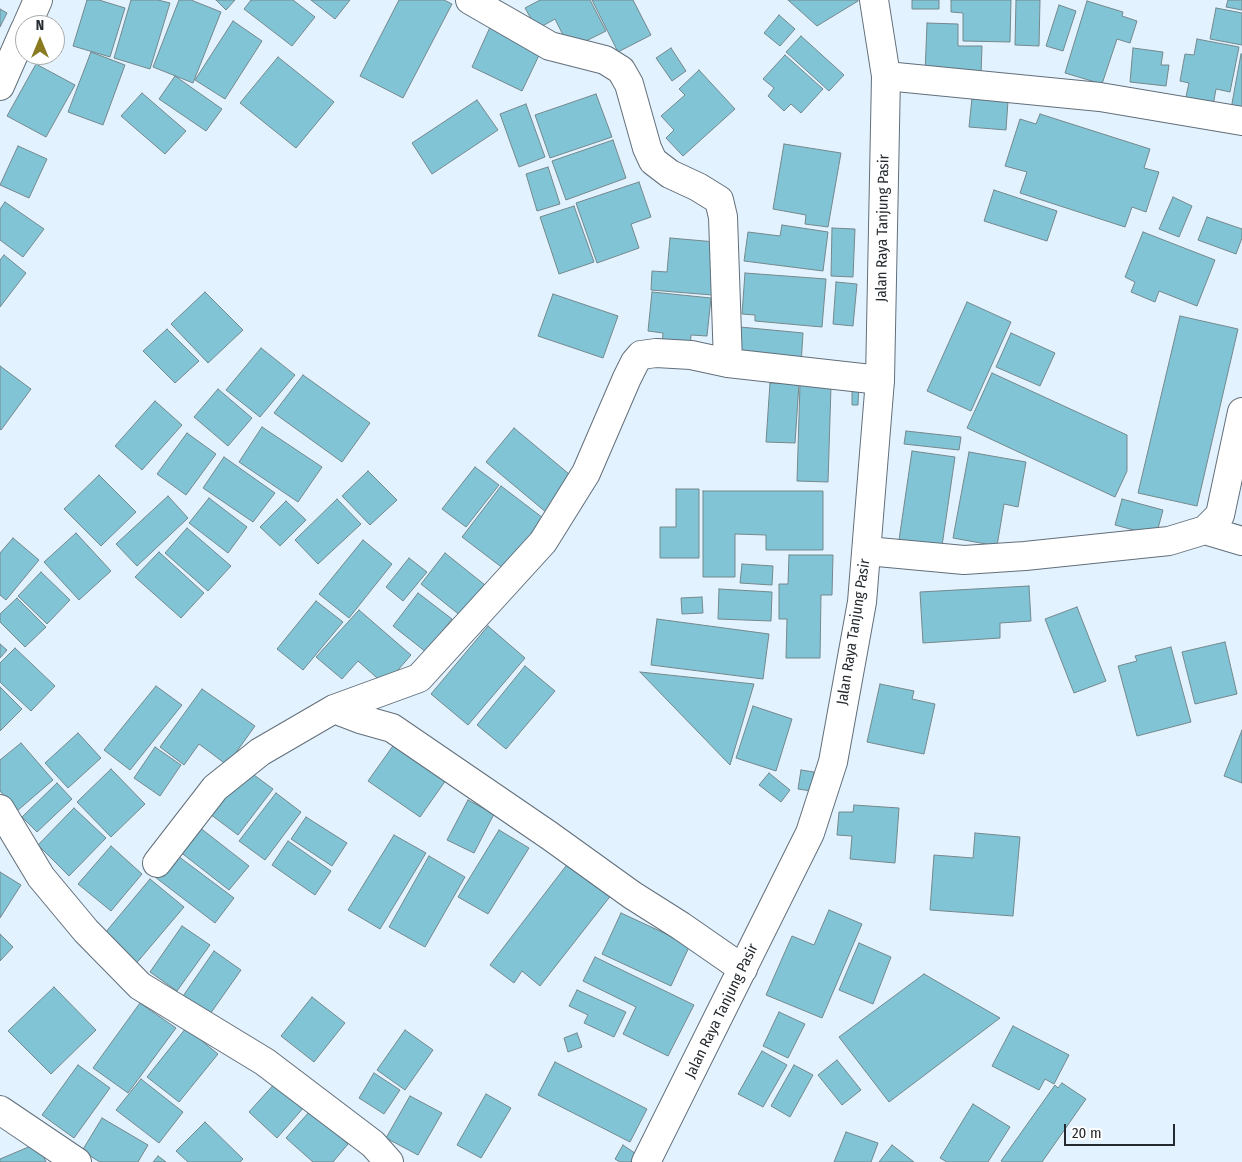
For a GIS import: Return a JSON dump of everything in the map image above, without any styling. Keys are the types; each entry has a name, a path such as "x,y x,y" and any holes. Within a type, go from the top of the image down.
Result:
{"street":[{"path":"31,15 38,0"},
{"path":"470,0 550,46 605,60 621,70 630,84 647,148 653,161 670,174 698,186 719,200 723,218 728,363"},
{"name":"Jalan Raya Tanjung Pasir","path":"646,1162 810,834 832,762 862,602 880,380 886,76 874,0"},
{"path":"0,86 15,52"},
{"path":"886,76 1100,97 1242,121"},
{"path":"157,862 215,788 260,752 334,709 419,678 543,542 586,473 627,378 641,355 656,353 691,355 728,363 880,380"},
{"path":"867,551 964,560 1008,558 1169,541 1205,530 1220,515 1242,412"},
{"path":"1205,530 1242,541"},
{"path":"334,709 392,728 550,836 632,895 682,926 743,969"},
{"path":"0,809 41,877 86,931 140,986 265,1062 372,1144 389,1162"},
{"path":"0,1110 77,1162"}],"building":[{"path":"87,0 99,0 125,8 110,57 73,46"},
{"path":"131,0 158,0 170,3 150,69 114,58"},
{"path":"179,0 191,0 221,12 193,83 153,67"},
{"path":"216,0 235,0 226,10"},
{"path":"251,0 293,0 315,17 292,46 244,9"},
{"path":"311,0 350,0 335,19"},
{"path":"399,0 444,0 452,4 403,98 360,76"},
{"path":"540,0 590,0 606,31 570,49 555,19 537,29 525,8"},
{"path":"592,0 633,0 651,35 618,52"},
{"path":"788,0 858,0 858,1 817,26"},
{"path":"912,0 939,0 939,9 912,9"},
{"path":"951,0 1011,0 1010,42 963,41 963,13 951,12"},
{"path":"1016,0 1040,0 1039,46 1015,45"},
{"path":"1228,0 1242,0 1242,10 1226,7"},
{"path":"1087,1 1123,12 1122,16 1137,21 1130,43 1117,39 1102,84 1065,73"},
{"path":"1059,5 1076,11 1063,51 1046,46"},
{"path":"1216,8 1242,13 1242,45 1210,39"},
{"path":"0,9 7,13 0,27"},
{"path":"779,15 795,29 780,46 764,33"},
{"path":"233,21 262,41 225,99 195,80"},
{"path":"927,23 958,24 958,46 982,46 981,75 925,74"},
{"path":"491,25 542,49 522,91 472,67"},
{"path":"801,36 844,75 829,91 786,52"},
{"path":"1197,39 1239,47 1230,92 1216,89 1213,106 1185,101 1189,83 1180,81 1185,54 1194,55"},
{"path":"671,48 686,71 672,81 656,58"},
{"path":"1133,48 1163,52 1161,65 1169,65 1166,86 1130,82"},
{"path":"91,52 125,65 103,125 68,112"},
{"path":"1242,54 1242,111 1231,109"},
{"path":"785,55 823,89 801,113 791,104 784,111 768,96 774,88 763,79"},
{"path":"278,57 334,102 296,148 240,103"},
{"path":"35,65 75,85 46,137 7,116"},
{"path":"699,70 735,109 683,156 666,138 674,130 661,116 685,95 679,89"},
{"path":"175,76 222,109 206,131 159,99"},
{"path":"142,93 186,131 165,154 121,116"},
{"path":"596,94 612,137 550,158 535,115"},
{"path":"972,98 1008,101 1006,130 969,127"},
{"path":"477,100 498,130 432,174 412,143"},
{"path":"526,104 545,157 519,167 500,114"},
{"path":"1040,114 1150,149 1144,168 1159,172 1146,212 1132,207 1125,227 1020,193 1027,172 1005,166 1020,119 1036,124"},
{"path":"613,140 626,178 566,200 552,161"},
{"path":"784,144 841,153 828,227 805,224 806,215 773,209"},
{"path":"18,146 47,159 29,198 0,185"},
{"path":"548,167 560,204 537,211 526,174"},
{"path":"639,182 651,217 631,224 639,248 597,263 576,203"},
{"path":"994,190 1057,211 1047,241 984,221"},
{"path":"1173,197 1192,206 1179,237 1159,229"},
{"path":"5,202 44,229 23,257 0,240 0,209"},
{"path":"574,206 594,262 559,274 540,217"},
{"path":"1207,217 1242,229 1242,238 1236,254 1198,240"},
{"path":"782,225 828,232 823,271 744,261 748,232 780,236"},
{"path":"832,228 855,229 853,277 831,276"},
{"path":"1143,232 1215,260 1197,306 1159,291 1155,302 1131,292 1135,282 1125,277"},
{"path":"670,238 716,242 712,295 651,290 652,271 667,272"},
{"path":"4,255 26,273 0,307 0,260"},
{"path":"745,273 826,279 822,327 755,321 755,315 742,314"},
{"path":"836,282 857,284 853,326 833,324"},
{"path":"205,292 243,330 208,363 171,324"},
{"path":"652,292 711,298 707,336 691,335 690,350 662,347 663,333 648,331"},
{"path":"553,294 618,316 603,358 538,336"},
{"path":"967,302 1011,322 971,411 927,391"},
{"path":"1180,316 1238,329 1197,506 1138,493"},
{"path":"740,327 803,333 801,365 737,359"},
{"path":"167,329 199,361 175,383 143,351"},
{"path":"1011,333 1055,353 1040,386 996,367"},
{"path":"261,348 295,375 260,417 226,390"},
{"path":"0,366 31,389 1,430 0,429"},
{"path":"992,373 1127,435 1127,471 1115,497 967,428"},
{"path":"303,375 370,423 342,462 274,413"},
{"path":"852,381 859,381 858,405 852,405"},
{"path":"770,383 799,384 795,443 766,442"},
{"path":"800,385 831,386 828,482 797,481"},
{"path":"218,389 252,418 228,446 194,417"},
{"path":"155,401 182,425 142,470 115,446"},
{"path":"262,427 322,467 298,502 239,462"},
{"path":"514,428 575,479 547,513 486,462"},
{"path":"906,431 961,437 959,450 904,444"},
{"path":"187,433 216,454 186,495 157,474"},
{"path":"912,451 955,457 942,546 899,540"},
{"path":"969,452 1026,462 1018,507 1004,504 997,546 953,538"},
{"path":"224,457 275,493 253,522 203,488"},
{"path":"475,467 499,485 466,527 442,509"},
{"path":"368,471 397,500 370,525 342,496"},
{"path":"99,475 136,512 101,546 64,509"},
{"path":"501,486 543,518 504,569 462,537"},
{"path":"676,489 699,489 699,558 660,558 660,527 676,527"},
{"path":"703,491 823,491 823,550 766,550 766,535 735,534 735,577 703,577"},
{"path":"168,496 188,518 137,566 116,544"},
{"path":"209,498 247,527 228,553 189,523"},
{"path":"337,499 361,524 318,564 295,540"},
{"path":"1122,499 1163,510 1156,536 1115,525"},
{"path":"286,501 306,520 280,546 260,527"},
{"path":"187,528 231,566 208,591 165,553"},
{"path":"76,533 111,571 79,600 44,562"},
{"path":"13,538 39,560 6,600 0,595 0,553"},
{"path":"363,540 392,564 349,618 319,594"},
{"path":"159,552 204,593 181,618 135,577"},
{"path":"445,553 485,585 461,616 421,584"},
{"path":"789,555 833,555 832,595 821,595 820,658 786,658 787,619 779,619 779,584 788,584"},
{"path":"409,558 427,572 403,601 386,587"},
{"path":"742,564 773,566 772,585 740,583"},
{"path":"41,572 70,600 47,624 18,596"},
{"path":"1029,586 1031,621 1000,623 1000,638 923,643 920,592"},
{"path":"719,589 772,592 771,621 718,619"},
{"path":"418,593 452,619 426,652 393,626"},
{"path":"702,597 703,613 682,614 681,598"},
{"path":"17,598 46,627 25,647 0,622 0,614"},
{"path":"316,601 343,622 303,670 277,649"},
{"path":"1077,607 1106,681 1074,693 1045,619"},
{"path":"359,610 411,655 385,685 358,661 342,679 316,657"},
{"path":"657,619 769,634 763,679 651,665"},
{"path":"488,626 525,658 468,725 431,694"},
{"path":"1225,642 1237,694 1195,704 1182,652"},
{"path":"0,644 7,650 0,658"},
{"path":"1171,647 1191,722 1137,736 1118,666 1137,661 1135,656"},
{"path":"15,648 55,686 31,711 0,682 0,663"},
{"path":"525,666 555,691 506,749 477,725"},
{"path":"640,672 754,684 730,765"},
{"path":"880,684 914,691 912,699 935,704 924,754 867,742"},
{"path":"156,686 182,705 130,770 104,750"},
{"path":"0,687 22,709 0,731"},
{"path":"202,689 255,726 227,765 199,744 184,765 160,747"},
{"path":"753,706 792,719 776,771 736,758"},
{"path":"1242,730 1242,783 1224,776"},
{"path":"78,733 101,758 68,788 45,763"},
{"path":"21,743 53,780 17,811 0,791 0,760"},
{"path":"395,743 446,780 420,817 368,781"},
{"path":"155,747 181,765 160,796 134,778"},
{"path":"111,769 145,804 111,837 77,802"},
{"path":"246,769 273,789 238,835 210,814"},
{"path":"801,770 814,772 811,791 798,789"},
{"path":"769,773 790,790 781,802 759,785"},
{"path":"57,783 72,799 37,832 22,817"},
{"path":"276,793 301,812 265,860 239,841"},
{"path":"468,800 494,814 474,853 447,840"},
{"path":"854,805 899,808 895,863 850,859 852,836 837,835 839,812 853,812"},
{"path":"74,808 106,838 69,876 38,845"},
{"path":"306,817 347,843 332,866 291,839"},
{"path":"199,827 249,866 229,890 179,851"},
{"path":"499,830 529,848 488,914 458,897"},
{"path":"975,833 1020,837 1013,916 930,910 934,855 973,858"},
{"path":"394,835 426,853 380,929 348,910"},
{"path":"288,841 331,871 315,895 272,865"},
{"path":"111,846 142,874 111,911 78,884"},
{"path":"174,853 234,898 215,923 155,877"},
{"path":"429,856 465,877 425,947 389,927"},
{"path":"569,862 612,894 540,986 522,971 514,983 490,965"},
{"path":"0,872 21,885 0,918"},
{"path":"150,879 184,907 134,966 100,939"},
{"path":"829,910 862,924 822,1018 766,995 792,936 814,945"},
{"path":"621,913 690,945 671,986 602,954"},
{"path":"182,926 210,945 177,991 150,972"},
{"path":"0,934 13,947 0,961"},
{"path":"859,943 891,957 873,1004 839,990"},
{"path":"214,951 241,970 208,1017 181,999"},
{"path":"595,957 694,1005 668,1056 623,1034 636,1007 583,981"},
{"path":"924,974 1000,1018 889,1102 839,1037"},
{"path":"54,987 96,1030 51,1074 8,1031"},
{"path":"577,990 626,1012 614,1037 584,1023 588,1015 569,1006"},
{"path":"312,997 345,1023 314,1062 281,1036"},
{"path":"140,1003 176,1028 128,1093 93,1068"},
{"path":"779,1012 805,1024 788,1058 763,1046"},
{"path":"1013,1026 1069,1055 1054,1084 1045,1079 1039,1090 992,1066"},
{"path":"186,1028 218,1054 179,1102 147,1077"},
{"path":"405,1030 433,1050 405,1090 377,1070"},
{"path":"577,1033 582,1047 568,1052 564,1038"},
{"path":"762,1051 787,1065 763,1107 738,1094"},
{"path":"837,1060 861,1090 842,1105 818,1075"},
{"path":"555,1062 647,1109 630,1142 538,1095"},
{"path":"78,1065 110,1088 74,1138 42,1115"},
{"path":"794,1065 813,1075 790,1117 771,1106"},
{"path":"374,1073 400,1090 384,1114 359,1098"},
{"path":"141,1079 183,1112 159,1143 116,1110"},
{"path":"277,1081 305,1106 277,1138 249,1112"},
{"path":"1062,1083 1086,1099 1042,1162 1001,1161 1055,1085 1058,1088"},
{"path":"486,1094 511,1108 481,1158 457,1145"},
{"path":"410,1096 442,1113 418,1155 386,1138"},
{"path":"973,1104 1010,1127 988,1162 947,1162 940,1158"},
{"path":"310,1111 348,1144 333,1162 313,1162 286,1138"},
{"path":"102,1118 148,1145 138,1162 100,1162 82,1151"},
{"path":"205,1122 243,1159 240,1162 188,1162 176,1151"},
{"path":"846,1132 878,1143 871,1162 834,1162"},
{"path":"38,1143 46,1162 0,1162 0,1159"},
{"path":"623,1145 636,1154 631,1162 620,1162 615,1159"},
{"path":"892,1145 914,1162 879,1162"},
{"path":"158,1156 166,1162 153,1162"}]}
